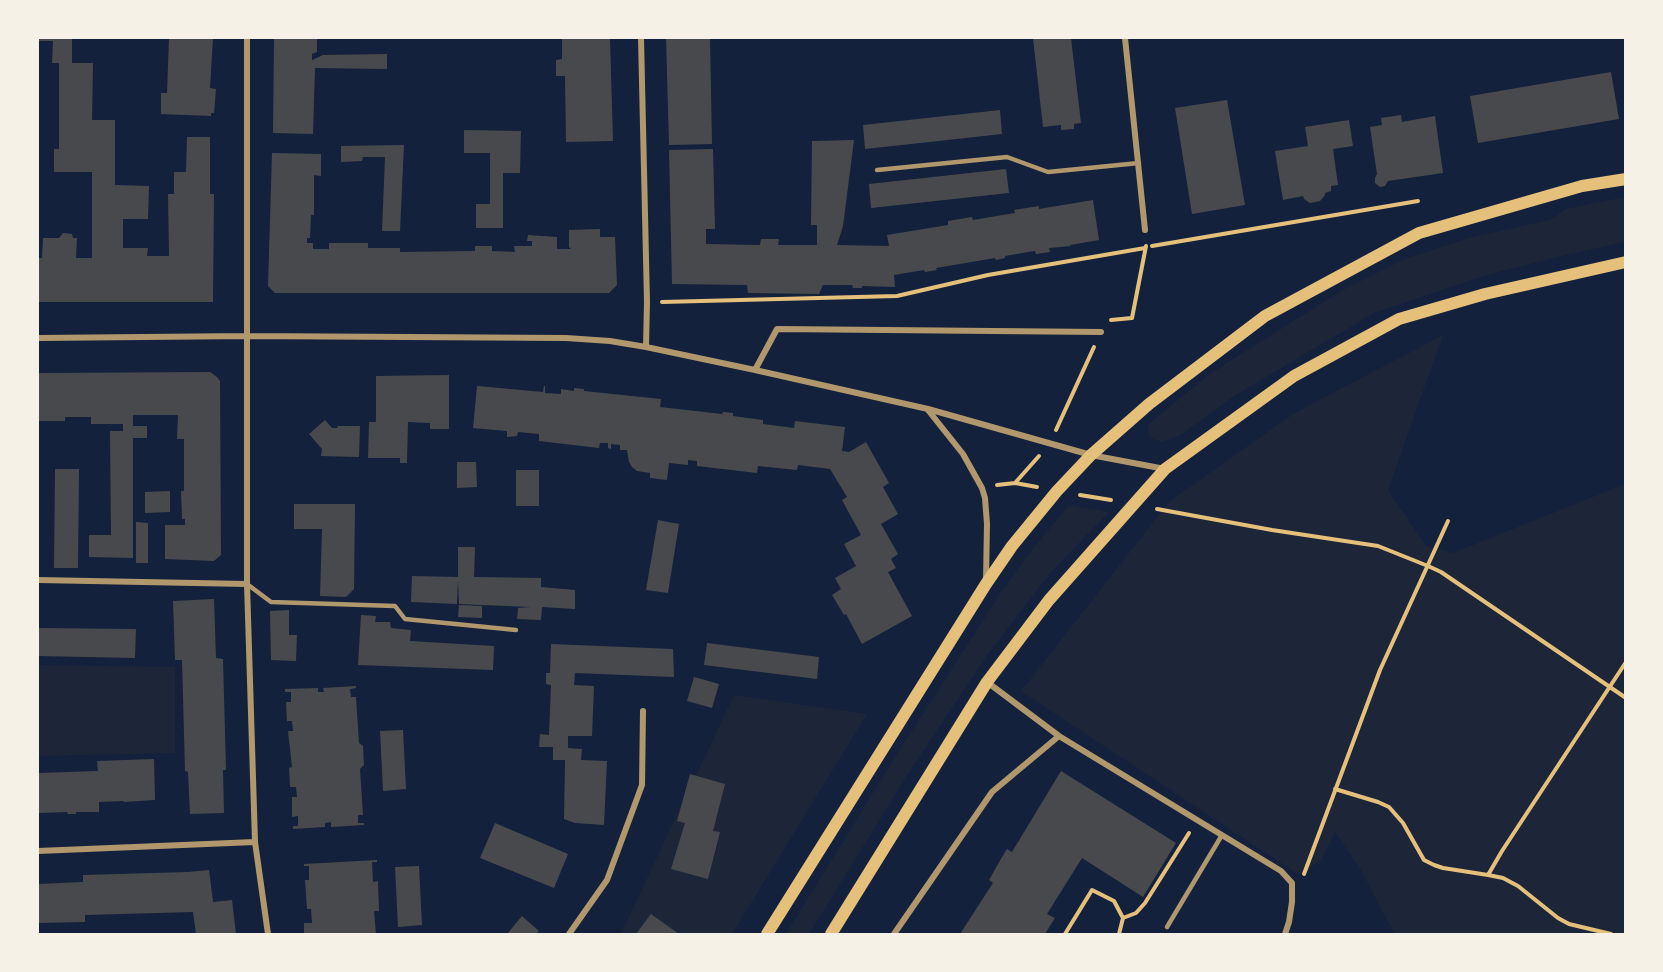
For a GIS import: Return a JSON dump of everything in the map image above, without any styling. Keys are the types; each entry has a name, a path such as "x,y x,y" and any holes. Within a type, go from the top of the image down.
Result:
{"main road":[{"path":"767,934 1012,546 1057,491 1091,455 1149,404 1265,316 1419,233 1582,186 1626,179"},
{"path":"831,934 987,682 1049,600 1165,469 1294,376 1399,319 1485,294 1626,262"}],"street":[{"path":"247,38 247,584 255,842 268,934"},
{"path":"641,38 646,347"},
{"path":"1125,38 1145,230"},
{"path":"755,370 777,329 1101,332"},
{"path":"38,338 248,336 566,338 610,341 755,370 928,409 1091,455 1165,469"},
{"path":"928,409 963,454 982,488 987,524 986,584"},
{"path":"38,580 247,584"},
{"path":"987,682 1059,736 1281,871 1292,883 1292,902 1285,934"},
{"path":"569,934 607,880 642,785 643,711"},
{"path":"894,934 992,792 1059,736"},
{"path":"38,851 255,842"}],"lane":[{"path":"877,170 1007,157 1048,172 1139,163"},
{"path":"247,584 271,602 395,606 405,619 516,630"},
{"path":"1167,927 1222,835"}],"path":[{"path":"647,302 897,296 988,275 1418,201"},
{"path":"1015,483 1050,444 1101,332 1103,321 1132,318 1146,247 1145,230"},
{"path":"982,488 1015,483 1272,530 1378,546 1428,566 1450,579 1626,698"},
{"path":"1292,883 1303,876 1380,670 1448,521"},
{"path":"1488,874 1626,662"},
{"path":"1335,789 1371,799 1389,807 1403,823 1424,860 1443,868 1503,878 1518,886 1569,924 1611,934"},
{"path":"1123,918 1136,913 1145,903 1198,820"},
{"path":"1065,934 1092,890 1114,901 1123,918 1119,934"}],"shaded area":[{"path":"1625,197 1625,242 1483,276 1374,313 1234,396 1179,436 1162,442 1149,435 1150,423 1211,373 1343,290 1405,259 1469,238 1550,220 1566,209"},
{"path":"1443,335 1388,490 1426,546 1453,553 1625,484 1625,934 1397,934 1361,870 1335,832 1321,860 1299,875 1021,691 1169,502 1293,414"},
{"path":"1069,505 1109,512 1052,571 990,651 906,777 809,934 786,934 996,600 1027,556"},
{"path":"38,665 175,667 175,753 38,756"},
{"path":"734,695 867,714 732,934 619,934 623,929"}],"building":[{"path":"38,38 72,38 72,63 93,63 92,120 115,120 115,185 149,186 148,219 123,219 123,248 148,248 147,256 169,256 168,194 174,194 174,172 186,172 187,137 210,137 210,194 214,194 213,302 38,302 38,258 42,258 43,238 59,238 63,233 72,234 73,238 77,238 76,258 92,258 92,172 54,172 54,149 59,149 59,63 52,63 53,41 38,41"},
{"path":"169,38 213,38 210,88 216,89 214,113 211,113 211,116 161,114 161,93 167,93"},
{"path":"274,38 317,38 317,52 312,54 312,60 323,55 387,54 387,69 315,68 313,134 273,133"},
{"path":"562,38 610,38 613,141 566,142 565,76 556,76 556,60 562,59"},
{"path":"666,38 710,38 712,144 669,145"},
{"path":"1033,38 1071,38 1081,123 1074,124 1074,129 1061,130 1061,125 1043,127"},
{"path":"1611,72 1619,119 1478,143 1470,96"},
{"path":"1227,100 1245,205 1192,214 1175,108"},
{"path":"1000,110 1002,134 865,149 863,125"},
{"path":"1401,115 1402,122 1435,116 1443,173 1388,181 1385,186 1380,187 1375,183 1377,174 1370,127 1382,125 1381,118"},
{"path":"1349,120 1353,146 1333,149 1338,185 1331,186 1331,191 1325,193 1320,201 1310,203 1303,196 1283,200 1275,151 1308,146 1305,127"},
{"path":"464,130 521,131 520,173 503,173 503,228 476,228 476,204 490,204 490,153 464,153"},
{"path":"854,140 843,226 837,245 889,246 887,235 948,225 948,221 972,217 973,220 1015,213 1014,210 1039,206 1039,209 1093,200 1099,240 1049,248 1050,252 1036,254 1034,251 1005,256 1005,258 996,260 995,258 936,268 937,270 894,275 895,287 853,288 852,285 823,285 819,294 748,293 747,285 672,284 669,150 713,149 715,229 706,229 706,244 760,245 761,239 779,239 778,245 817,245 817,225 811,225 812,141"},
{"path":"404,145 400,231 382,231 385,157 363,157 362,161 341,162 341,146"},
{"path":"272,153 321,154 321,176 314,175 314,215 311,215 310,238 307,238 307,243 313,243 313,249 329,249 329,243 368,243 368,248 400,248 400,252 475,251 475,246 492,246 492,251 515,252 514,246 532,246 532,241 527,241 528,235 557,237 557,249 571,249 569,230 600,229 600,237 615,237 617,285 609,293 275,293 268,286"},
{"path":"1006,169 1009,193 871,208 869,184"},
{"path":"210,372 220,381 221,555 214,561 165,559 165,525 185,525 185,519 182,519 181,491 184,491 184,439 177,439 178,415 133,415 133,426 147,426 147,438 133,438 133,558 89,557 89,535 111,535 110,431 123,431 123,424 91,424 91,417 65,417 65,421 38,421 38,373"},
{"path":"449,375 449,429 430,429 430,423 408,422 407,463 400,463 400,458 368,458 369,422 376,422 376,376"},
{"path":"477,386 543,392 545,386 545,393 561,394 561,389 574,391 574,388 584,389 584,391 661,399 660,407 722,414 723,412 733,413 733,416 763,420 763,424 794,428 795,421 845,427 842,451 849,452 866,442 889,483 883,487 898,514 881,524 898,554 891,559 896,568 888,572 912,616 862,644 846,614 844,615 832,595 841,589 835,578 856,566 844,544 861,535 842,500 847,497 830,469 798,465 797,470 758,466 757,473 697,466 697,461 688,460 688,465 669,463 667,480 650,478 650,473 637,471 632,467 627,450 620,450 620,445 611,444 611,449 608,448 608,443 600,443 599,448 539,441 539,434 518,432 517,436 507,437 507,431 473,428"},
{"path":"325,420 332,428 360,426 359,457 321,456 322,449 309,434"},
{"path":"457,462 476,462 477,487 457,488"},
{"path":"55,469 79,469 78,568 54,568"},
{"path":"516,470 539,470 539,506 516,506"},
{"path":"170,491 170,512 145,513 145,492"},
{"path":"294,504 355,504 354,589 346,597 320,596 322,529 294,529"},
{"path":"658,520 679,524 668,593 646,590"},
{"path":"136,522 148,523 148,563 136,563"},
{"path":"458,547 475,547 474,577 541,578 541,587 575,590 575,609 542,607 541,620 517,619 518,608 531,607 459,604 458,580 457,604 411,602 412,576 458,577"},
{"path":"214,599 216,658 223,659 226,770 223,770 224,813 190,814 188,772 185,771 182,660 175,660 173,601"},
{"path":"459,605 482,606 482,618 458,617"},
{"path":"289,610 289,635 297,635 296,661 271,660 270,611"},
{"path":"361,615 376,616 375,622 390,622 391,628 411,630 410,641 494,646 493,670 358,665"},
{"path":"38,628 136,629 135,658 38,656"},
{"path":"707,643 819,657 817,679 704,665"},
{"path":"551,644 673,649 674,677 575,673 574,685 594,686 592,736 568,736 568,748 582,749 581,760 607,761 604,825 575,823 564,819 565,760 553,760 553,747 539,747 540,734 549,735 551,685 546,684 546,673 550,673"},
{"path":"694,677 719,684 712,708 687,701"},
{"path":"356,686 350,689 351,697 356,697 359,743 363,746 364,765 360,769 363,815 358,815 358,823 364,823 364,825 331,827 331,822 325,823 325,827 293,829 293,826 298,826 298,816 292,817 292,797 297,797 296,787 290,787 289,768 292,767 288,731 293,731 292,721 287,721 286,702 291,702 291,692 285,692 285,689 318,688 318,692 324,692 323,688"},
{"path":"403,730 406,789 383,791 380,731"},
{"path":"154,759 155,800 99,802 99,812 38,813 38,773 98,771 97,761"},
{"path":"1061,771 1176,843 1143,897 1082,858 1047,914 1055,918 1045,934 960,934 993,883 989,880 1002,857 1007,849 1012,852"},
{"path":"690,774 725,784 713,831 720,832 708,879 671,869 685,823 677,821"},
{"path":"495,823 568,854 554,888 480,858"},
{"path":"377,860 377,862 372,862 373,882 378,881 379,911 374,911 376,934 304,934 304,923 312,923 311,909 307,909 305,880 309,880 309,866 304,866 304,864"},
{"path":"419,866 422,925 398,927 395,867"},
{"path":"209,870 213,902 232,900 236,934 196,934 193,912 85,915 85,922 38,923 38,884 83,882 83,875"},
{"path":"651,914 679,934 636,934"},
{"path":"522,916 539,931 536,934 507,934"}]}
